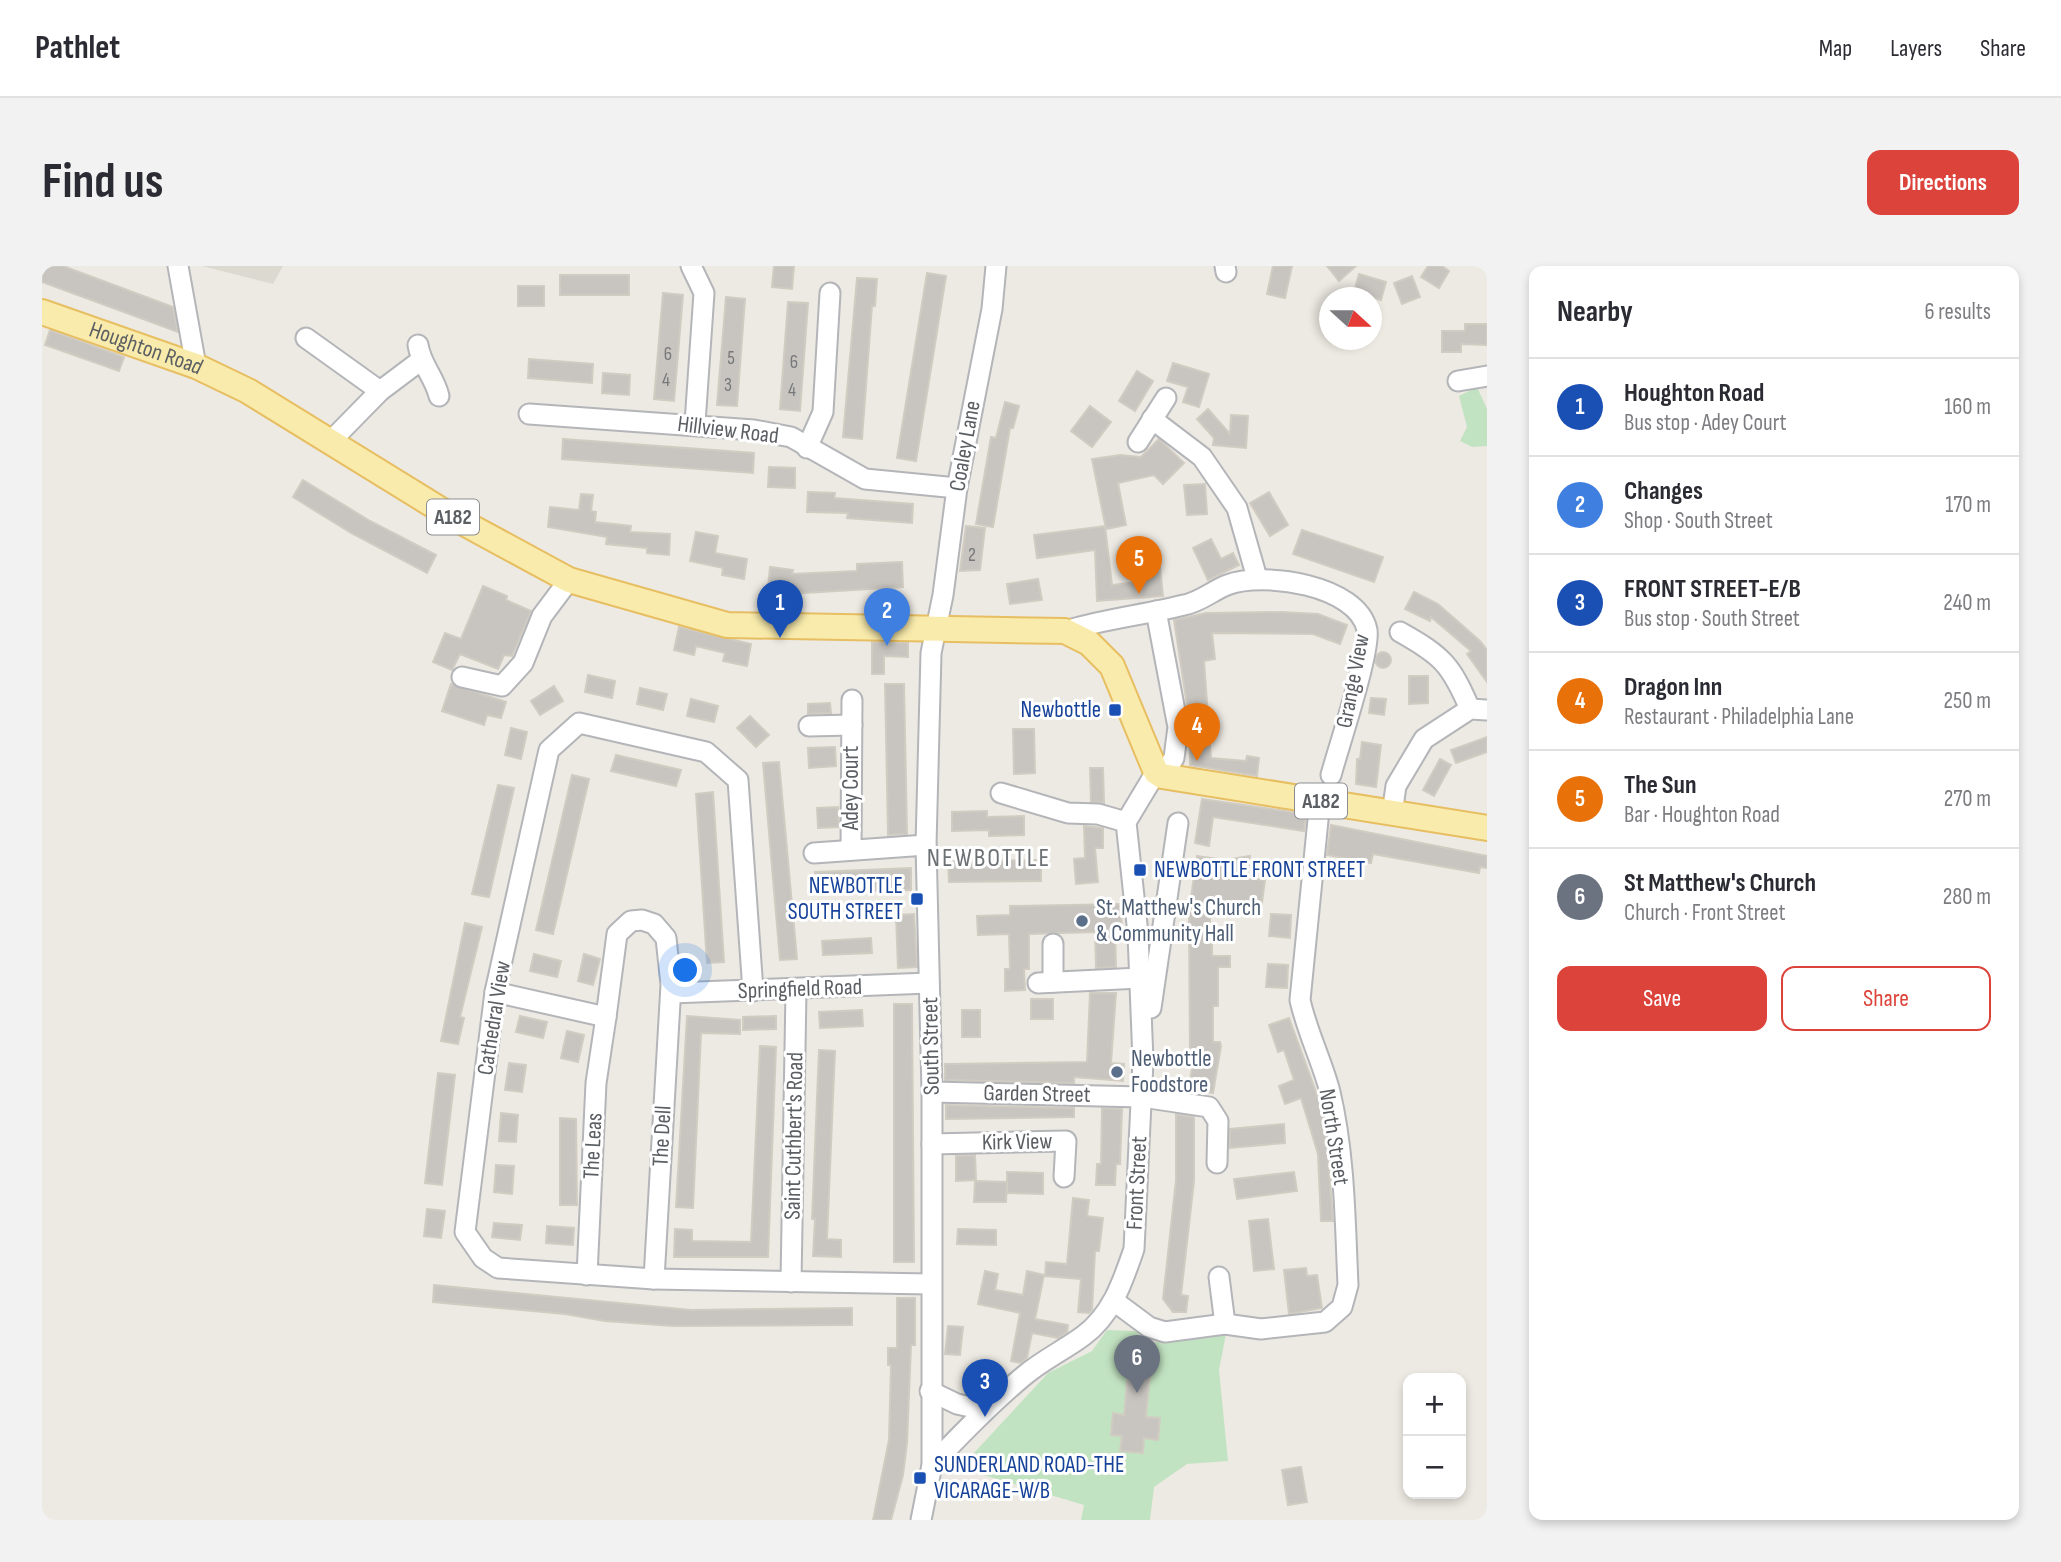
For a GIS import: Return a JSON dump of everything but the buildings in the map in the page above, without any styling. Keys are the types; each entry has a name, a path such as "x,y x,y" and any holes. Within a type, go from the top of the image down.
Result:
{"main road":[{"name":"Houghton Road","path":"42,312 196,366 248,391 330,442"},
{"name":"A182","path":"330,442 449,515 569,580 727,625 1065,631 1089,643 1112,666 1159,774 1487,828"}],"street":[{"path":"178,266 196,366"},
{"path":"691,266 704,293 695,423"},
{"name":"Coaley Lane","path":"936,627 957,488 992,309 996,266"},
{"path":"807,448 823,412 830,293"},
{"path":"306,338 380,391"},
{"path":"330,442 419,353 435,380 439,396"},
{"path":"1458,381 1487,376"},
{"path":"1138,442 1166,398"},
{"name":"Hillview Road","path":"529,414 695,423 791,437 865,479 957,488"},
{"path":"1152,419 1202,457 1237,508 1257,578"},
{"name":"Grange View","path":"1156,611 1200,600 1227,584 1257,578 1304,584 1330,593 1357,610 1367,631 1355,690 1331,775"},
{"path":"462,677 502,686 523,663 542,616 569,580"},
{"path":"1001,793 1068,813 1107,815 1126,822 1159,774 1174,758 1178,727 1156,611 1099,621 1065,631"},
{"name":"South Street","path":"920,1520 932,1465 932,1092 926,845 931,659 936,627"},
{"path":"1392,814 1396,786 1424,739 1479,710 1435,652 1400,632"},
{"name":"Adey Court","path":"851,850 852,700"},
{"name":"Cathedral View","path":"753,991 738,780 706,752 579,723 549,750 495,992 465,1232 482,1258 498,1268 654,1279 930,1284"},
{"name":"Adey Court","path":"809,726 852,725"},
{"name":"North Street","path":"1114,1301 1149,1327 1165,1332 1225,1324 1261,1329 1325,1322 1342,1307 1348,1286 1338,1133 1329,1089 1305,1026 1300,1000 1320,800"},
{"name":"Front Street","path":"932,1465 984,1410 1029,1372 1085,1335 1114,1301 1134,1249 1143,1061 1140,978 1126,822"},
{"name":"Front Street","path":"1143,1061 1178,823"},
{"name":"Adey Court","path":"814,853 926,845"},
{"name":"The Dell","path":"606,1017 617,934 631,921 642,920 654,924 666,938 671,993 654,1279"},
{"path":"1053,944 1045,982 1140,978"},
{"name":"Springfield Road","path":"671,993 929,983"},
{"name":"Saint Cuthbert's Road","path":"791,1282 796,990"},
{"path":"495,992 606,1017"},
{"name":"The Leas","path":"587,1275 596,1083 606,1017"},
{"name":"Garden Street","path":"932,1092 1142,1097 1209,1107 1218,1121 1217,1163"},
{"name":"Kirk View","path":"932,1144 1066,1141 1064,1177"},
{"path":"1219,1277 1225,1324"},
{"path":"930,1391 957,1404 984,1410"}],"shaded area":[{"path":"202,266 283,266 273,284"}],"green space":[{"path":"1477,387 1487,409 1487,446 1472,447 1460,441 1467,427 1459,396"},
{"path":"1107,1330 1135,1331 1150,1343 1226,1334 1219,1370 1228,1461 1187,1464 1154,1487 1150,1520 1081,1520 1084,1505 960,1468 1048,1373 1092,1351"}],"place":[{"name":"The Sun","path":"1139,594"},
{"name":"Houghton Road","path":"780,638"},
{"name":"Changes","path":"887,646"},
{"name":"Newbottle","path":"1115,710"},
{"name":"Dragon Inn","path":"1197,761"},
{"name":"NEWBOTTLE FRONT STREET","path":"1140,870"},
{"name":"NEWBOTTLE SOUTH STREET","path":"917,899"},
{"name":"St. Matthew's Church & Community Hall","path":"1082,921"},
{"name":"Newbottle Foodstore","path":"1117,1072"},
{"name":"St Matthew's Church","path":"1137,1393"},
{"name":"FRONT STREET-E/B","path":"985,1417"},
{"name":"SUNDERLAND ROAD-THE VICARAGE-W/B","path":"920,1478"}],"district":[{"name":"NEWBOTTLE","path":"989,858"}]}
